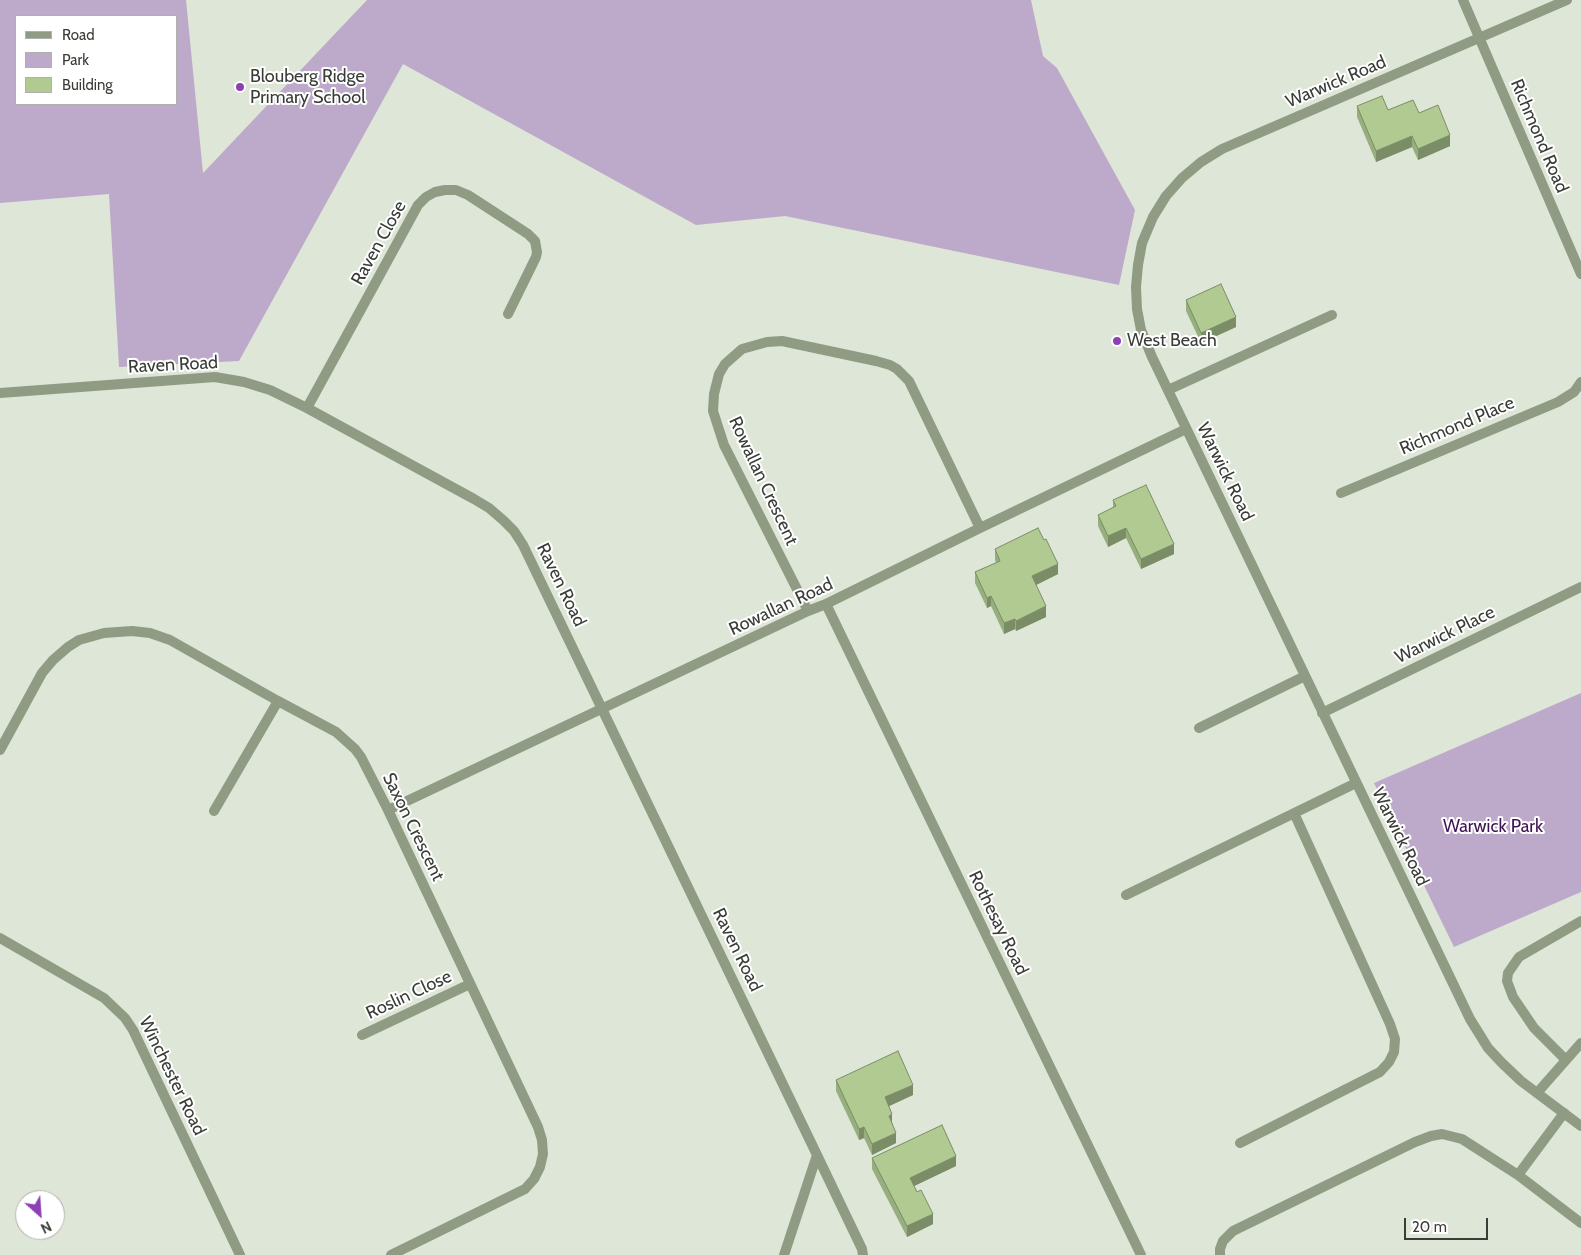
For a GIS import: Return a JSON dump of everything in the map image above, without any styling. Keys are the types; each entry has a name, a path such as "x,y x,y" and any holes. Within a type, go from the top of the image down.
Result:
{"street":[{"name":"Richmond Road","path":"1462,0 1581,274"},
{"name":"Warwick Road","path":"1567,0 1222,149 1201,162 1182,178 1166,196 1147,230 1142,243 1136,286 1137,309 1146,344 1470,1019 1488,1048 1521,1081 1581,1126"},
{"name":"Raven Close","path":"308,408 418,205 435,192 456,190 468,195 528,234 535,242 536,258 508,314"},
{"path":"1168,390 1332,315"},
{"name":"Rowallan Crescent","path":"808,611 724,445 714,411 714,394 719,374 725,364 742,349 767,342 782,342 876,361 897,369 909,380 980,528"},
{"name":"Raven Road","path":"0,394 215,377 244,382 270,390 308,408 474,499 489,508 503,520 523,545 817,1155 862,1249 863,1255"},
{"name":"Richmond Place","path":"1341,493 1558,402 1574,392 1581,382"},
{"name":"Rowallan Road","path":"388,810 826,604 1186,428"},
{"name":"Warwick Place","path":"1322,712 1581,587"},
{"name":"Rothesay Road","path":"826,604 1141,1255"},
{"name":"Saxon Crescent","path":"0,750 42,673 53,660 79,640 104,633 132,631 150,633 170,640 336,732 346,739 361,757 538,1127 542,1140 543,1154 540,1167 534,1179 525,1189 391,1255"},
{"path":"1199,728 1305,676"},
{"path":"214,810 278,701"},
{"path":"1126,895 1356,783"},
{"path":"1240,1143 1380,1072 1389,1062 1394,1052 1395,1038 1390,1024 1294,813"},
{"path":"1566,1060 1534,1028 1512,997 1508,973 1519,957 1581,921"},
{"name":"Winchester Road","path":"0,938 104,998 125,1018 133,1030 240,1255"},
{"name":"Roslin Close","path":"362,1035 470,984"},
{"path":"1537,1093 1581,1043"},
{"path":"1518,1175 1564,1113"},
{"path":"1220,1255 1223,1241 1233,1231 1415,1142 1442,1134 1462,1139 1518,1175 1581,1223"},
{"path":"784,1255 817,1155"}],"green space":[{"path":"0,0 186,0 203,173 367,0 1031,0 1043,56 1057,68 1135,210 1119,285 785,216 696,225 403,64 239,361 119,367 109,194 0,203"},
{"name":"Warwick Park","path":"1581,693 1581,892 1454,947 1374,783"}],"building":[{"path":"1382,96 1388,110 1413,100 1419,113 1438,105 1450,135 1418,149 1412,136 1376,151 1357,106"},
{"path":"1221,284 1236,317 1201,333 1186,300"},
{"path":"1146,485 1174,544 1141,559 1126,528 1108,536 1098,515 1116,506 1113,500"},
{"path":"1038,528 1044,540 1046,539 1058,564 1032,576 1046,606 1016,621 1015,619 1004,623 991,596 987,598 975,572 1000,561 995,549"},
{"path":"898,1051 913,1085 885,1097 892,1114 889,1116 896,1133 872,1144 864,1127 859,1129 836,1080"},
{"path":"942,1125 956,1156 910,1178 917,1192 921,1190 933,1214 907,1226 872,1158"}],"place":[{"name":"Blouberg Ridge Primary School","path":"240,87"},
{"name":"West Beach","path":"1117,341"}]}
